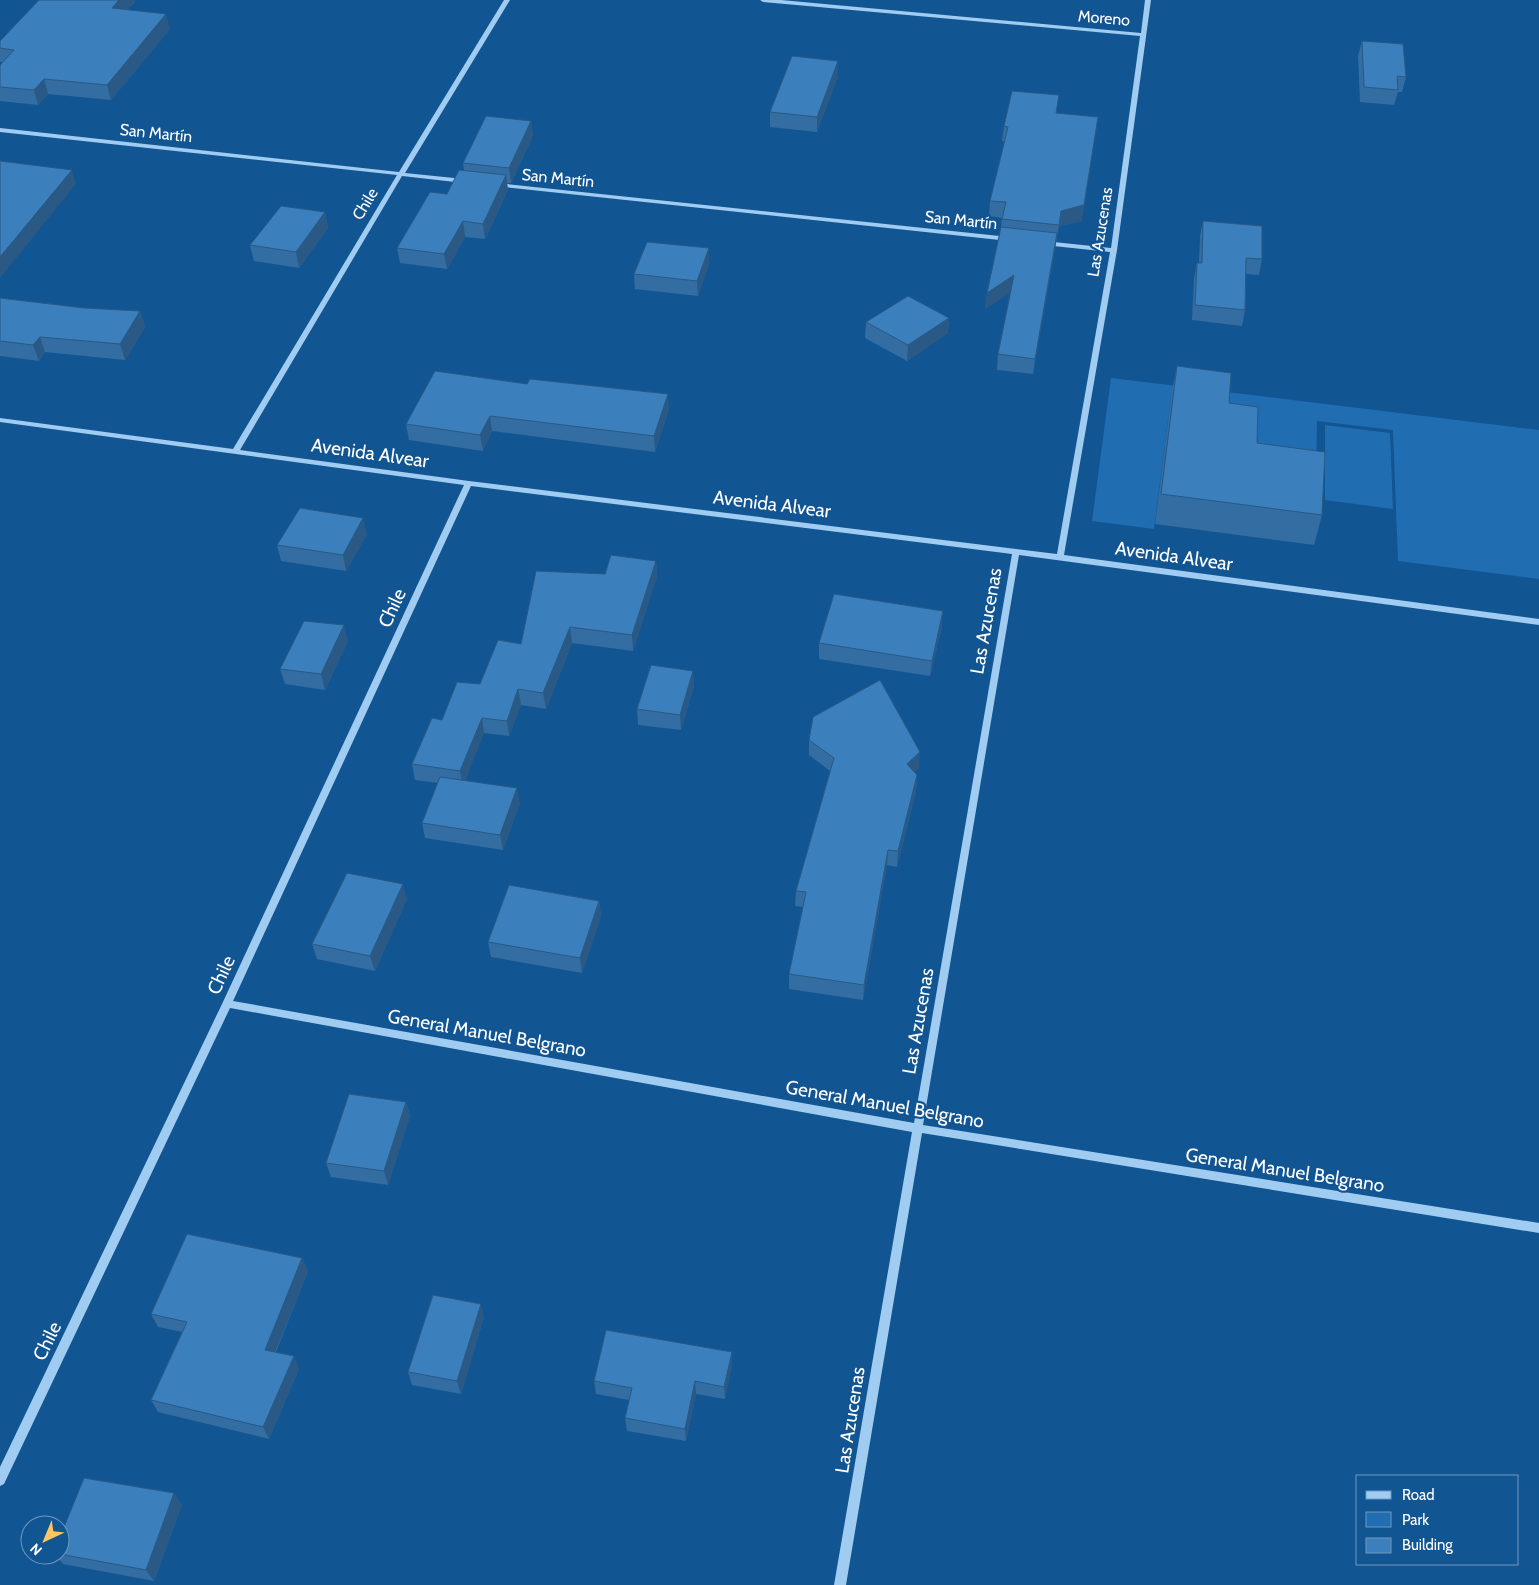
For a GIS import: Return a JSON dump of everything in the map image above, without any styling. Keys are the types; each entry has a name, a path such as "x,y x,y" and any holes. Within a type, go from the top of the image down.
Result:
{"street":[{"name":"Chile","path":"236,451 400,175 507,0"},
{"name":"Moreno","path":"763,0 1144,36"},
{"name":"Las Azucenas","path":"1060,556 1114,250 1148,0"},
{"name":"San Martín","path":"0,130 470,182"},
{"name":"San Martín","path":"489,184 1014,240"},
{"path":"1034,242 1114,250"},
{"name":"Avenida Alvear","path":"0,420 469,483 1060,556 1539,622"},
{"name":"Chile","path":"0,1480 228,1004 469,483"},
{"name":"Las Azucenas","path":"840,1585 1016,551"},
{"name":"General Manuel Belgrano","path":"228,1004 917,1128 1539,1228"}],"green space":[{"path":"1111,378 1539,430 1539,579 1398,561 1393,430 1317,421 1316,472 1254,453 1257,423 1223,419 1171,396 1154,529 1092,521"},
{"path":"1325,425 1390,433 1393,509 1325,500"}],"building":[{"path":"39,0 119,0 112,8 166,14 107,85 44,79 34,90 0,87 0,65 14,50 0,48 0,41"},
{"path":"1362,41 1403,44 1406,77 1397,76 1398,90 1364,87"},
{"path":"792,56 838,61 817,117 770,112"},
{"path":"1012,91 1059,95 1056,113 1098,117 1084,205 1061,211 1059,225 1002,219 1006,202 990,201 1008,127 1004,126"},
{"path":"486,116 531,121 509,168 463,163"},
{"path":"0,161 72,170 0,257"},
{"path":"459,170 506,175 483,224 463,221 444,254 397,248 430,192 447,194"},
{"path":"281,206 325,212 296,252 250,245"},
{"path":"1203,221 1262,226 1262,259 1246,258 1245,310 1195,305 1197,263 1202,263"},
{"path":"1001,227 1057,233 1035,359 998,354 1014,275 987,293"},
{"path":"647,242 709,248 697,281 634,274"},
{"path":"908,296 949,318 908,345 866,322"},
{"path":"0,298 84,308 140,311 120,344 40,337 33,345 0,341"},
{"path":"1177,366 1231,373 1229,403 1258,407 1257,443 1325,452 1322,515 1161,494"},
{"path":"435,371 527,384 530,379 668,394 654,436 490,416 480,435 406,424"},
{"path":"300,508 363,518 343,555 277,545"},
{"path":"611,555 656,561 632,635 570,627 543,693 518,689 507,721 482,718 460,771 412,764 432,718 442,720 457,682 480,684 498,640 521,644 536,571 605,574"},
{"path":"834,594 943,611 932,661 819,643"},
{"path":"304,621 344,625 321,674 280,669"},
{"path":"651,665 693,671 680,715 637,709"},
{"path":"880,680 920,752 907,764 917,775 898,851 888,850 864,985 789,974 806,892 796,891 834,758 809,740 813,717"},
{"path":"440,777 517,788 500,835 422,823"},
{"path":"347,873 403,884 370,956 312,944"},
{"path":"509,885 599,901 580,958 488,942"},
{"path":"349,1094 406,1102 384,1171 326,1163"},
{"path":"187,1234 302,1258 265,1350 294,1356 263,1427 151,1400 187,1322 151,1314"},
{"path":"433,1295 481,1304 457,1381 408,1372"},
{"path":"606,1330 732,1352 724,1387 695,1381 685,1429 625,1418 632,1388 594,1381"},
{"path":"84,1478 174,1493 146,1570 70,1556 69,1515"}]}
